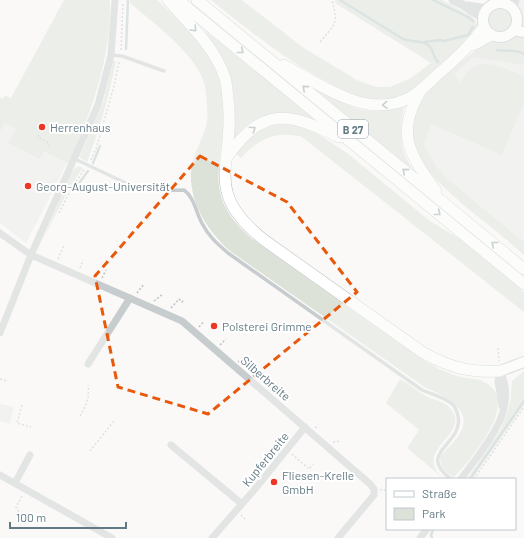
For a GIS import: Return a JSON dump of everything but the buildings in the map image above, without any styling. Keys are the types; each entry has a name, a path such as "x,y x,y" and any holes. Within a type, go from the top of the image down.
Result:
{"highway":[{"path":"168,0 200,35 213,53 226,79 230,111 224,181 232,206 242,221 264,240 422,352 437,361 472,372 500,371"},
{"name":"B 27","path":"178,0 524,284"},
{"name":"B 27","path":"197,0 524,269"},
{"path":"261,52 334,92 365,104 384,106 395,104 420,91 469,48 486,22"},
{"path":"420,91 408,119 408,142 413,159 446,205"},
{"path":"227,158 240,139 249,131 271,120 285,118 303,120 353,144"}],"main road":[{"path":"495,4 514,9 519,31 504,37 486,22 495,4"},
{"path":"500,371 524,362"}],"street":[{"path":"0,333 31,254 98,105 111,56 115,25 115,0"},
{"path":"453,0 463,5 486,22"},
{"name":"Silberbreite","path":"0,232 31,254 55,266 188,325 370,484 375,492 338,538"},
{"path":"88,364 132,299"},
{"path":"463,478 499,422 502,407 498,382 500,371"},
{"name":"Kupferbreite","path":"212,538 305,427"},
{"name":"Kupferbreite","path":"170,445 242,504"},
{"path":"15,483 30,455"},
{"path":"0,475 112,538"},
{"path":"420,538 426,530"}],"lane":[{"path":"111,56 122,56 164,72"},
{"path":"75,159 136,188 150,191 184,190 192,198 199,218 208,233 228,253 422,390 450,402 457,410 458,425 454,435 439,453 437,463 442,472 450,478"}],"path":[{"path":"320,42 333,26 335,20 335,10 332,0"},
{"path":"39,136 38,137 47,142 50,147"},
{"path":"55,266 64,245"},
{"path":"77,275 83,260"},
{"path":"99,285 106,270"},
{"path":"132,299 144,284"},
{"path":"148,306 163,294"},
{"path":"166,314 179,299 182,302 184,299"},
{"path":"498,348 500,371"},
{"path":"234,366 242,357 243,359 246,356"},
{"path":"0,379 8,381"},
{"path":"80,416 90,394 88,385"},
{"path":"22,405 17,423 31,427"},
{"path":"475,478 524,408"},
{"path":"90,450 114,421"},
{"path":"286,449 309,468 313,464"},
{"path":"26,489 16,507 24,518 31,521 33,518"},
{"path":"24,518 26,514"}],"highlighted area":[{"path":"200,156 287,202 357,292 208,414 118,387 95,276"}],"shaded area":[{"path":"497,0 524,0 524,242 448,179 437,167 424,145 426,111 465,59 480,47 482,34 477,23 479,13 485,3"},
{"name":"Georg-August-Universität","path":"0,97 3,99 17,129 9,143 40,158 43,152 67,163 26,243 0,223"},
{"path":"0,404 14,407 10,424 0,421"}],"green space":[{"path":"64,0 110,0 104,64 85,124 69,164 44,152 40,159 8,143 16,129 5,123 0,131 0,97 3,99 5,95 11,98"},
{"path":"130,0 157,0 195,37 204,48 217,70 224,93 223,131 218,179 220,193 226,208 236,223 252,239 417,356 433,366 449,373 482,381 494,390 498,401 496,414 490,429 472,457 454,477 448,474 444,469 441,464 440,457 456,439 463,424 463,416 454,403 423,386 230,251 212,232 205,222 194,198 191,185 193,160 207,122 205,86 201,74 185,52 130,3"},
{"path":"211,0 242,0 304,48 357,80 376,87 390,87 411,78 431,63 335,3 335,0 442,0 470,15 476,22 477,28 457,51 435,72 415,88 404,95 393,99 375,101 363,99 344,91 296,64"},
{"path":"499,8 507,12 511,20 507,28 499,32 491,28 487,20 491,12"},
{"path":"204,30 316,120 292,114 269,115 248,124 239,133 232,144 235,111 232,84 222,58"},
{"path":"516,36 524,37 524,65 474,57 454,74 461,83 466,73 473,67 480,64 488,64 524,76 524,103 502,155 431,124 424,145 437,167 448,179 524,242 524,255 447,190 435,178 424,165 417,151 413,136 413,120 420,103 439,80 456,65 487,42 500,43"},
{"path":"113,60 116,61 107,99 87,162 79,157 103,103"},
{"path":"292,72 341,102 362,110 381,111 405,105 401,123 403,149 410,166 416,173"},
{"path":"276,124 298,125 315,132 347,153 430,221 460,239 524,292 524,312 302,137 284,135 268,138 254,146 241,158 236,154 258,131"},
{"path":"78,166 83,168 71,185 41,243 72,171"},
{"path":"524,371 524,405 473,478 468,478 501,429 510,403 512,381"},
{"path":"400,379 429,398 450,407 455,419 454,428 442,443 434,459 436,468 443,478 407,448 419,430 386,403"}],"waterway":[{"path":"126,49 128,0"},
{"path":"340,0 403,39 422,42 429,45 438,62"},
{"path":"433,0 468,17 473,21"},
{"path":"424,42 444,41 468,35 473,27"},
{"path":"497,50 521,52 524,54"},
{"path":"93,163 100,146"},
{"path":"77,186 88,171"},
{"path":"471,478 524,401"},
{"path":"432,538 431,535 433,530"}],"place":[{"name":"Herrenhaus","path":"42,127"},
{"name":"Georg-August-Universität","path":"28,186"},
{"name":"Polsterei Grimme","path":"214,326"},
{"name":"Fliesen-Krelle GmbH","path":"274,482"}]}
